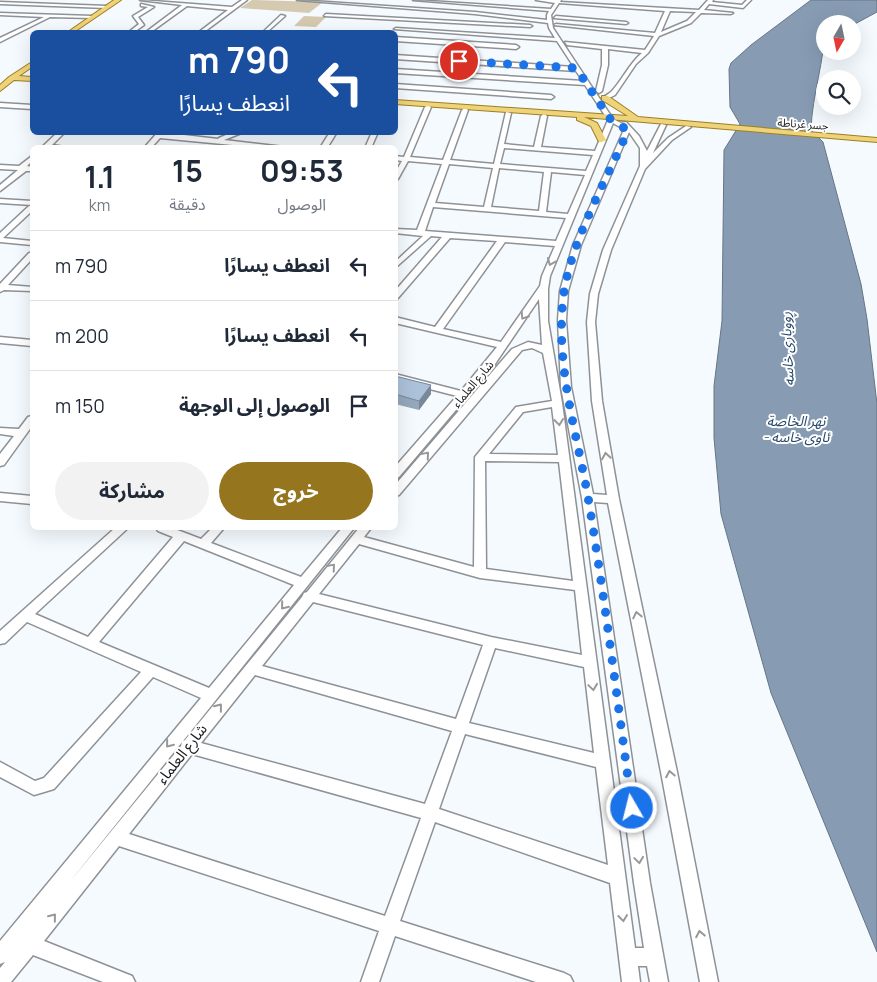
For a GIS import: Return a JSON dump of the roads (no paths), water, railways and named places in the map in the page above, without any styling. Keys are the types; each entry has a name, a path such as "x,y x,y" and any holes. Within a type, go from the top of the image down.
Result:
{"main road":[{"path":"74,30 118,0"},
{"path":"85,30 126,0"},
{"path":"0,89 10,76 30,59"},
{"path":"10,76 30,65"},
{"path":"10,76 30,78"},
{"path":"583,117 599,111 603,101 629,115 652,121 727,129"},
{"path":"398,103 583,117 621,126 663,125"},
{"path":"398,103 508,113 545,114"},
{"path":"583,117 594,125 605,138"},
{"path":"621,126 652,121"},
{"path":"621,126 663,125 727,129"},
{"name":"جسر غرناطة","path":"727,129 877,142"}],"street":[{"path":"22,4 28,0"},
{"path":"64,6 72,0"},
{"path":"142,0 233,9"},
{"path":"204,30 245,0"},
{"path":"299,0 626,23"},
{"path":"394,30 410,12 409,8 416,0 552,10"},
{"path":"475,13 487,0"},
{"path":"538,0 598,0"},
{"path":"326,15 587,28 657,35 689,22 710,1 744,7 749,0"},
{"path":"134,30 142,24 135,18 152,7 142,5 150,1"},
{"path":"560,1 600,6 666,8 731,13"},
{"path":"560,1 552,10 552,19 559,40 587,83 621,126 644,148 646,158 607,250 594,294 591,322 597,400 613,499 669,772 709,982"},
{"path":"552,19 560,1"},
{"path":"0,3 107,7"},
{"path":"151,30 187,4"},
{"path":"587,28 600,6"},
{"path":"621,31 634,8"},
{"path":"603,101 613,94 634,63 646,52 657,35 666,8"},
{"path":"0,14 92,17"},
{"path":"466,49 478,34 488,14"},
{"path":"0,40 51,16"},
{"path":"267,30 283,16"},
{"path":"508,64 525,26"},
{"path":"554,27 600,91 603,101 621,126"},
{"path":"398,30 520,36 559,40"},
{"path":"398,39 516,46"},
{"path":"567,43 646,52"},
{"path":"600,91 605,65 605,47"},
{"path":"459,61 462,55"},
{"path":"398,57 576,68"},
{"path":"398,65 403,57"},
{"path":"398,263 424,234 431,205 465,108 488,63"},
{"path":"530,80 537,66"},
{"path":"398,70 587,83"},
{"path":"537,149 555,82"},
{"path":"398,86 551,97"},
{"path":"0,105 30,107"},
{"path":"398,174 428,107"},
{"path":"487,209 508,113"},
{"path":"642,168 663,125"},
{"path":"621,126 605,138 597,153 543,287 548,352 557,403 631,982"},
{"path":"621,126 606,180 577,245 564,291 562,320 566,387 588,498 642,883 659,982"},
{"path":"642,168 670,139 688,127"},
{"path":"47,145 59,135"},
{"path":"150,145 160,135"},
{"path":"170,135 257,145"},
{"path":"211,145 218,140 232,135"},
{"path":"500,146 597,153"},
{"path":"398,158 548,171 587,179 606,180"},
{"path":"0,167 26,168"},
{"path":"0,189 26,168"},
{"path":"542,213 548,171"},
{"path":"0,201 30,203"},
{"path":"431,205 571,216"},
{"path":"0,239 30,210"},
{"path":"22,217 30,218"},
{"path":"398,231 559,244"},
{"path":"398,293 448,235"},
{"path":"0,239 30,243"},
{"path":"437,330 502,240"},
{"path":"1,287 30,257"},
{"path":"1,287 30,289"},
{"name":"شارع العلماء","path":"398,471 504,346 543,287"},
{"path":"398,321 504,346"},
{"path":"0,340 30,343"},
{"name":"شارع العلماء","path":"398,488 515,350 530,345 539,346 548,352"},
{"path":"398,378 464,395"},
{"path":"553,387 566,387"},
{"path":"480,573 480,458 520,409 557,403"},
{"path":"0,462 30,423"},
{"path":"0,431 22,433"},
{"path":"480,458 564,459"},
{"path":"0,497 30,500"},
{"path":"588,498 613,499"},
{"path":"0,639 120,530"},
{"path":"168,530 305,590 491,642 589,662"},
{"path":"203,544 216,530"},
{"path":"356,531 480,573 579,586"},
{"name":"شارع العلماء","path":"0,954 6,939 210,695 356,531"},
{"path":"90,643 182,535"},
{"name":"شارع العلماء","path":"0,982 117,838 250,668 305,590"},
{"path":"26,616 210,695"},
{"path":"370,982 491,642"},
{"path":"250,668 461,727 604,762"},
{"path":"0,769 34,788 50,784 152,670"},
{"path":"188,746 430,813 618,877"},
{"path":"117,838 564,982"},
{"path":"31,945 126,982"},
{"path":"627,957 655,957"}],"water":[{"name":"نهر الخاصة - ئاوی خاسە","path":"811,0 877,0 877,12 861,21 861,15 816,15 816,60 821,60 820,70 816,70 816,91 811,130 823,142 861,284 877,404 877,952 771,693 721,514 714,438 714,386 722,321 724,150 740,124 730,107 729,69 731,63 751,45"}],"water label":[{"name":"ڕووباری خاسە","path":"787,349"}]}
